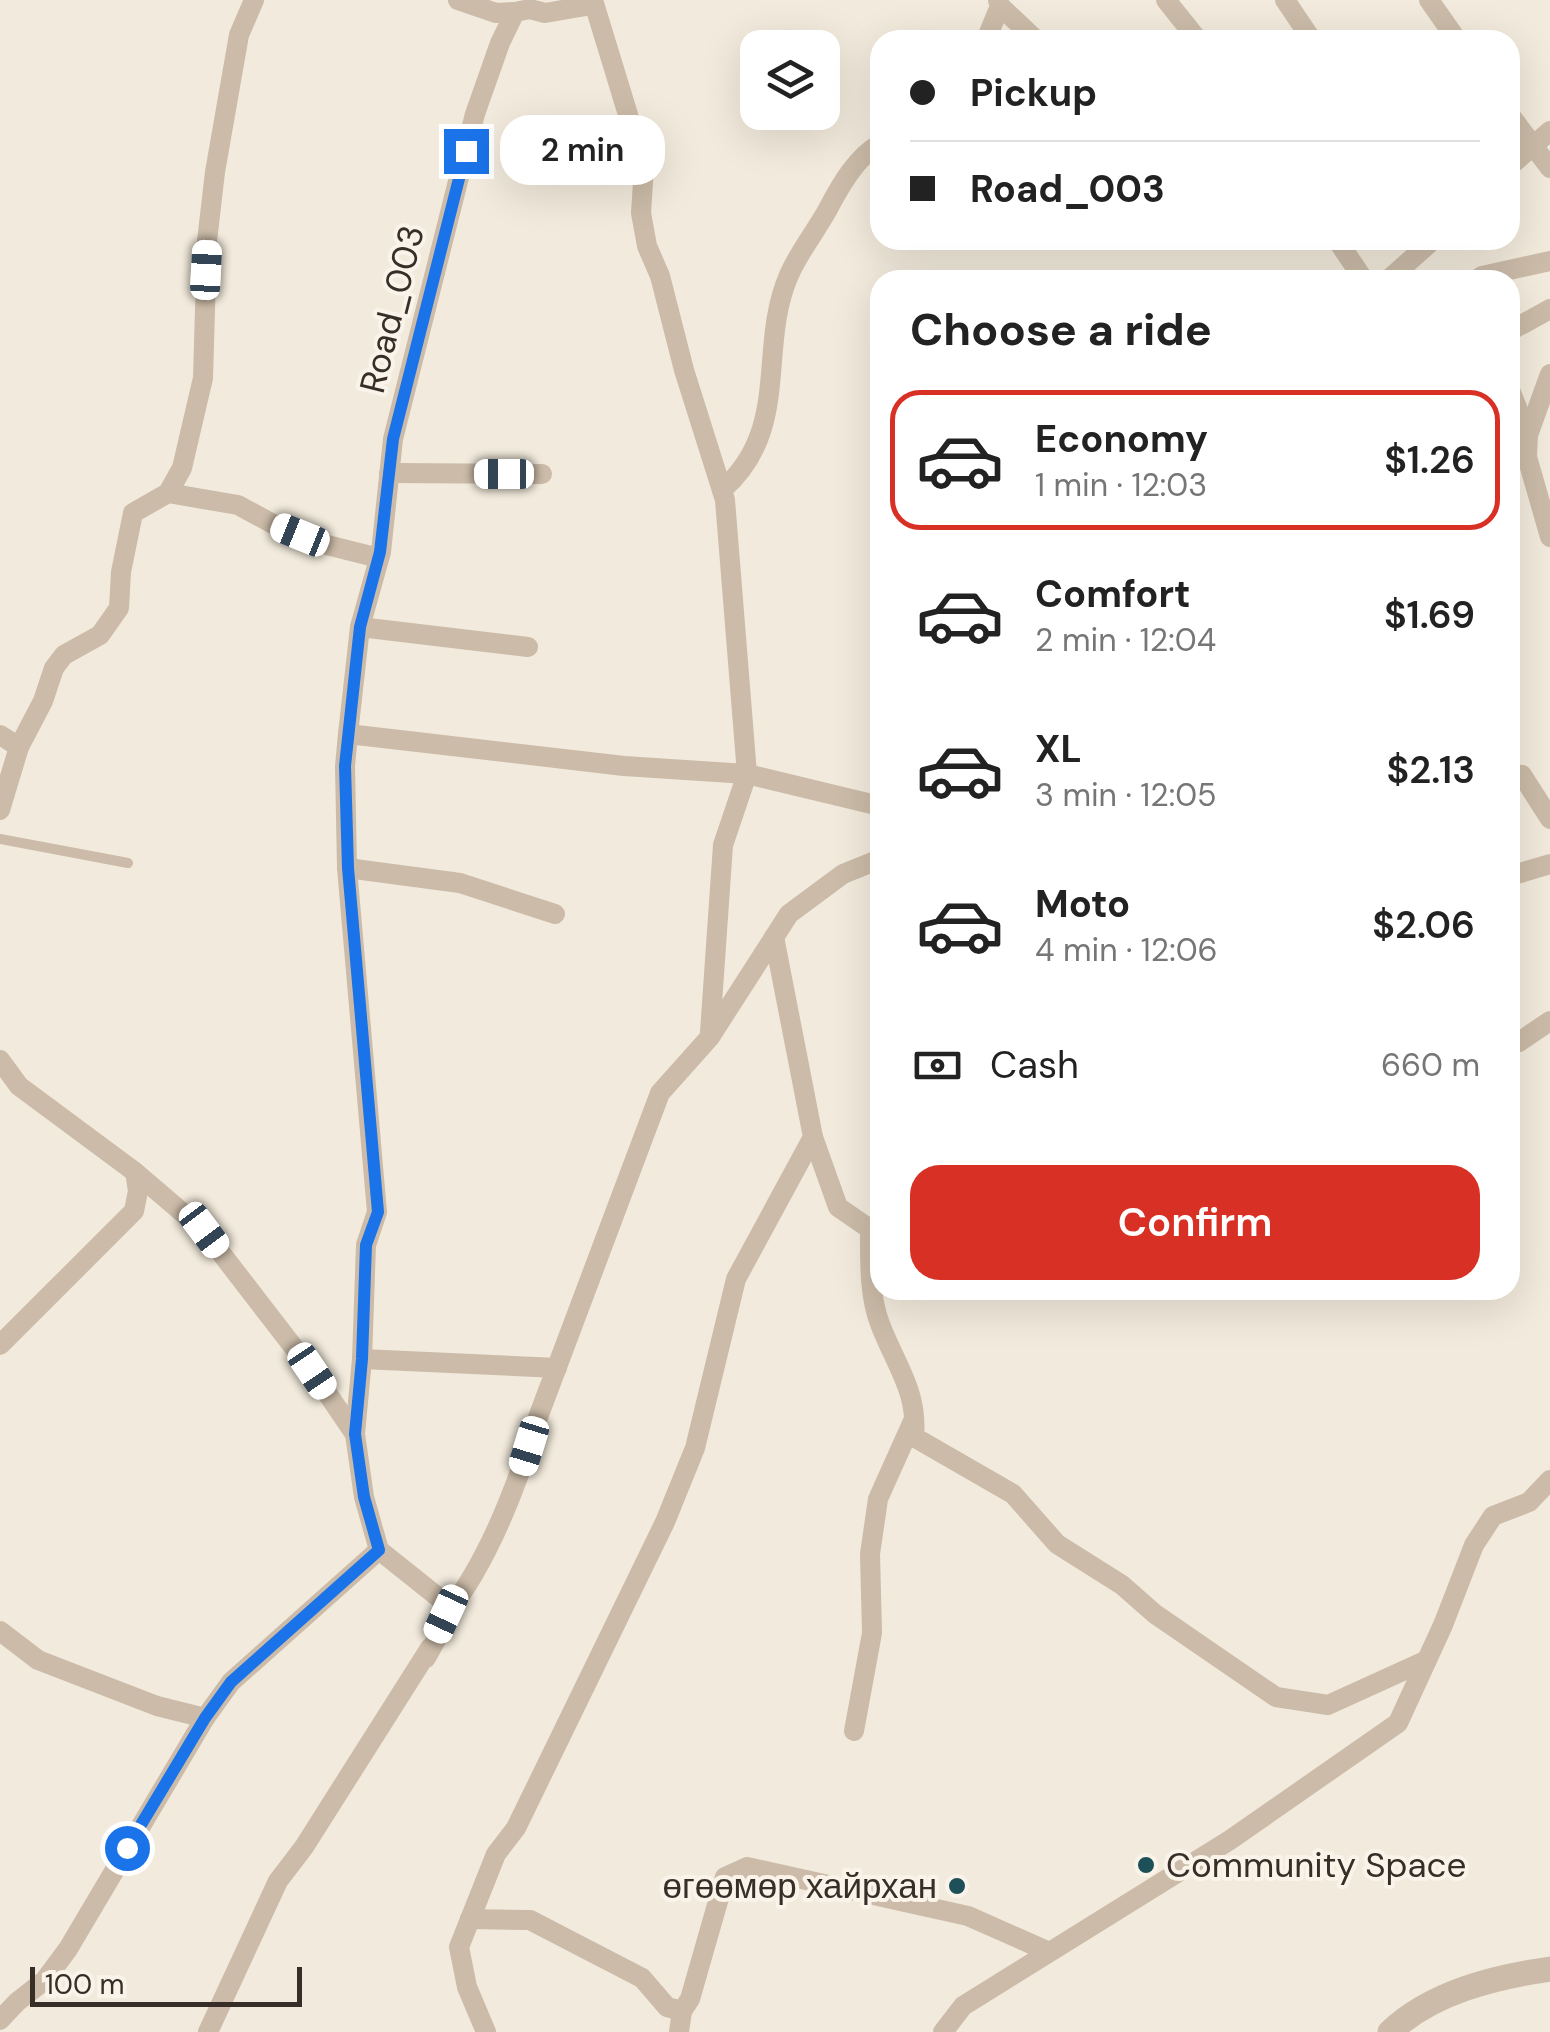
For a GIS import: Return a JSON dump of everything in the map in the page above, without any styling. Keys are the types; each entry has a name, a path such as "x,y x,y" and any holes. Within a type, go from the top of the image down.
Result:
{"street":[{"path":"0,810 19,748 43,701 54,668 64,654 100,634 119,608 121,572 134,513 168,494 182,468 203,378 207,241 215,172 239,35 254,0"},
{"path":"458,0 496,13 530,10 545,14 592,3 644,168 641,213 647,246 660,276 684,370 722,490 736,608 747,774 723,845 710,1037"},
{"path":"1166,0 1190,30"},
{"path":"1285,0 1305,30"},
{"path":"1429,0 1450,30"},
{"path":"990,30 999,3 1026,30"},
{"name":"Road_003","path":"355,1434 366,1245 378,1212 348,868 345,766 360,627 379,558 393,439 475,114 500,42 515,12"},
{"path":"1520,129 1550,168"},
{"path":"1520,156 1550,132"},
{"path":"722,490 740,475 766,422 788,276 841,185 870,149"},
{"path":"1399,270 1421,250"},
{"path":"1515,270 1550,261"},
{"path":"1520,326 1550,309"},
{"path":"1550,374 1528,435 1527,457 1550,537"},
{"path":"1520,415 1528,435"},
{"path":"389,473 542,474"},
{"path":"168,494 238,505 327,546 379,558"},
{"path":"360,627 528,647"},
{"path":"348,734 624,766 747,774 870,804"},
{"path":"0,735 19,748"},
{"path":"1520,776 1550,819"},
{"path":"208,2032 278,1881 426,1658 446,1614 453,1609 501,1518 522,1471 660,1093 710,1037 789,914 843,874 870,863"},
{"path":"1520,873 1550,864"},
{"path":"348,868 460,883 556,914"},
{"path":"774,937 814,1137 838,1207 870,1226"},
{"path":"1520,1041 1550,1021"},
{"path":"0,1060 19,1086 135,1172 204,1230 355,1434 364,1497 379,1550 453,1609"},
{"path":"486,2032 467,1988 460,1947 470,1919 496,1854 516,1828 666,1522 695,1448 736,1278 814,1137"},
{"path":"0,1345 134,1211 138,1191 135,1172"},
{"path":"875,1300 878,1321 908,1381 916,1414 914,1437 1012,1494 1057,1544 1122,1585 1155,1614 1276,1698 1328,1705 1427,1660"},
{"path":"362,1359 557,1368"},
{"path":"854,1731 872,1633 870,1554 878,1499 916,1414"},
{"path":"944,2032 963,2006 1230,1840 1398,1722 1474,1545 1493,1516 1528,1502 1550,1480"},
{"path":"0,2020 45,1980 68,1948 205,1718 231,1682 379,1550"},
{"path":"0,1631 38,1660 157,1706 205,1718"},
{"path":"470,1919 530,1920 642,1978 680,2022 725,1877 747,1867 968,1916 1048,1951"},
{"path":"1390,2032 1440,1998 1510,1975 1550,1969"}],"lane":[{"path":"0,839 128,863"}],"place":[{"name":"Community Space","path":"1146,1865"},
{"name":"өгөөмөр хайрхан","path":"957,1886"}],"route":[{"path":"127,1848 231,1682 379,1550 364,1497 355,1434 366,1245 378,1212 348,868 345,766 360,627 380,552 393,439 466,151"}]}
